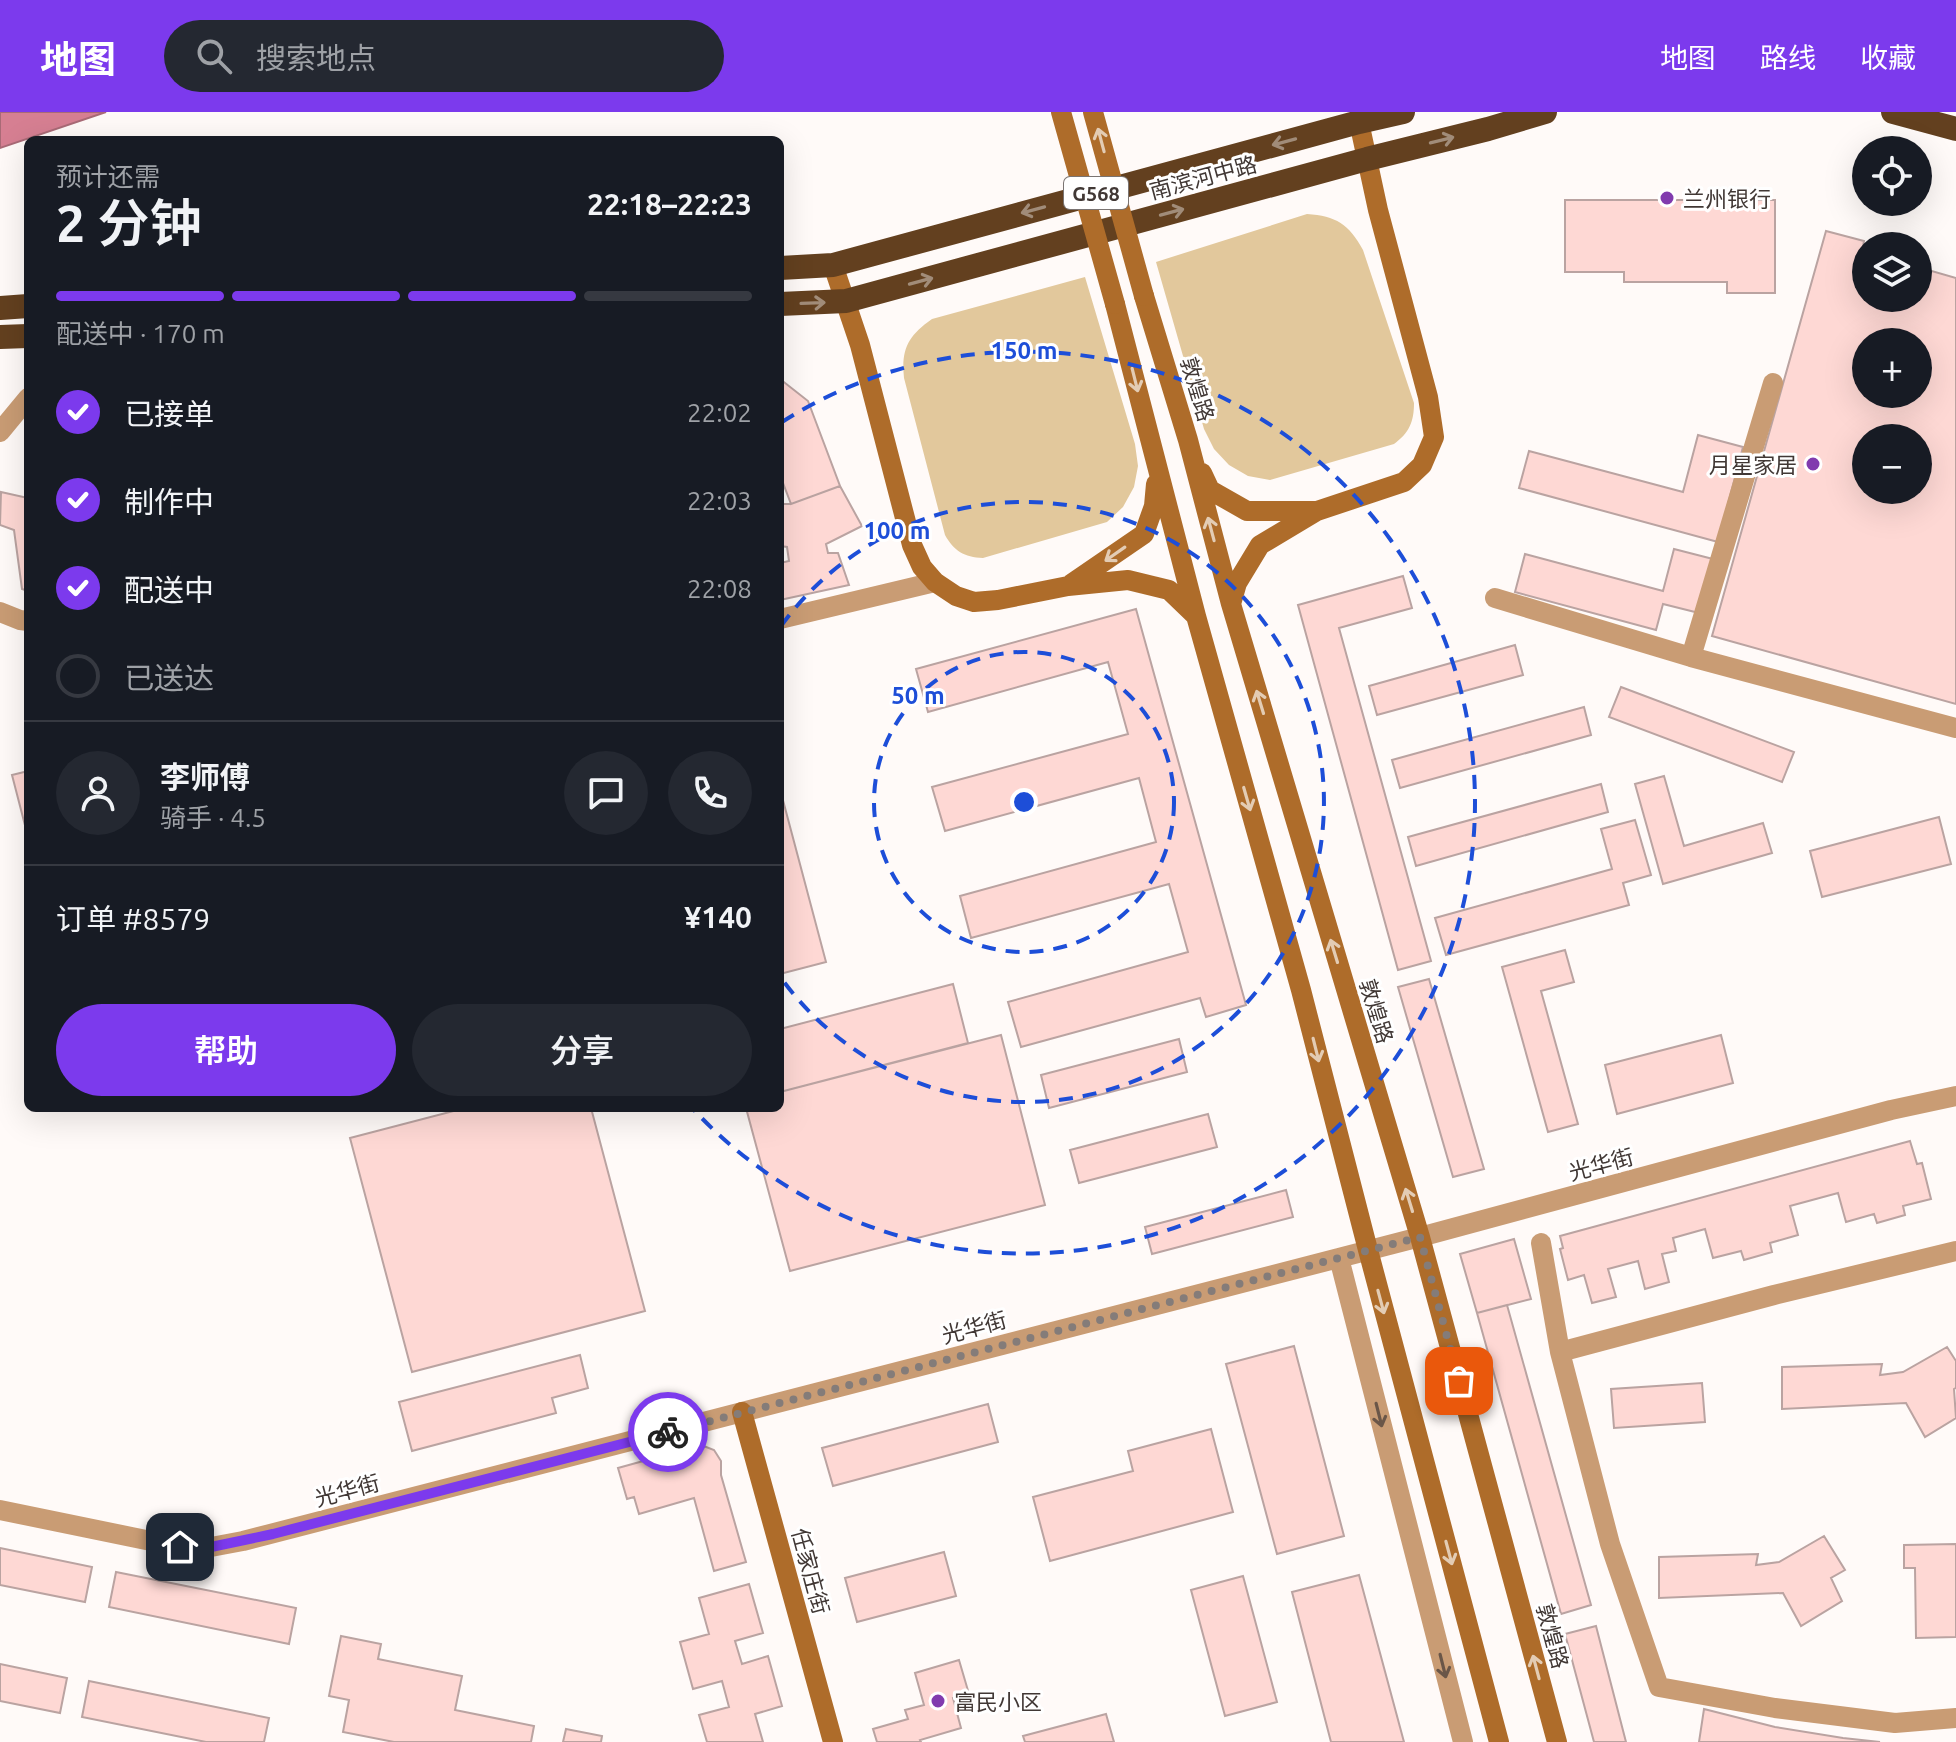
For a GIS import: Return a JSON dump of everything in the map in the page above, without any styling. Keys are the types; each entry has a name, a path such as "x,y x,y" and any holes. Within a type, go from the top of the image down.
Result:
{"highway":[{"name":"南滨河中路","path":"784,268 833,265 1403,112"},
{"name":"南滨河中路","path":"784,304 846,301 1545,112"},
{"path":"1893,112 1956,129"},
{"path":"0,308 24,306"},
{"path":"0,337 24,336"}],"main road":[{"path":"1061,112 1115,304 1196,616 1301,990 1499,1742"},
{"name":"敦煌路","path":"1093,112 1188,440 1231,604 1420,1237 1557,1742"},
{"path":"1231,604 1237,583 1260,545 1317,511 1404,482 1422,465 1434,437 1428,397 1378,210 1359,122"},
{"path":"833,265 860,345 912,545 922,567 935,582 956,596 974,602 1068,586 1128,580 1169,590 1196,616"},
{"path":"1188,440 1210,490 1247,511 1317,511"},
{"path":"1068,586 1144,534 1154,506 1156,465"},
{"name":"任家庄街","path":"742,1412 833,1742"}],"street":[{"path":"1691,657 1773,383"},
{"path":"0,432 24,403"},
{"path":"784,618 935,582"},
{"path":"1495,598 1691,657 1956,728"},
{"path":"0,612 24,620"},
{"name":"光华街","path":"0,1510 180,1547 211,1547 303,1527 1420,1237 1891,1110 1956,1096"},
{"path":"1541,1243 1560,1352 1610,1544 1659,1687 1775,1708 1895,1723 1956,1718"},
{"path":"1560,1352 1956,1251"},
{"path":"1339,1258 1463,1742"}],"shaded area":[{"path":"0,112 106,112 35,136 24,136 24,140 0,148"},
{"path":"1307,214 1341,223 1363,250 1414,403 1413,416 1407,431 1394,444 1270,480 1248,476 1229,465 1214,449 1204,429 1156,262"},
{"path":"1085,277 1135,444 1138,466 1134,487 1123,507 1107,522 983,558 965,555 945,535 904,378 908,344 917,331 932,319"}],"building":[{"path":"1565,200 1775,200 1775,293 1727,293 1727,282 1624,282 1624,272 1565,272"},
{"name":"月星家居","path":"1826,231 1852,238 1852,312 1932,312 1932,271 1956,278 1956,704 1712,636"},
{"path":"784,382 808,401 840,486 791,504 784,486"},
{"path":"1698,435 1743,447 1718,542 1519,488 1529,451 1683,492"},
{"path":"840,486 862,526 826,544 828,553 838,553 849,585 784,599 784,562 789,561 787,547 784,547 784,504"},
{"path":"1,492 24,497 24,590 14,530 0,525"},
{"path":"1674,549 1713,559 1699,613 1663,604 1656,630 1515,592 1525,554 1663,591"},
{"path":"1403,576 1412,608 1339,628 1431,961 1398,970 1298,605"},
{"path":"1136,609 1246,1005 1206,1017 1200,998 1021,1047 1008,1002 1188,952 1169,884 971,938 960,896 1156,842 1139,778 945,831 932,787 1128,734 1108,662 928,712 916,669"},
{"path":"1515,645 1523,675 1377,715 1369,686"},
{"path":"1621,687 1794,752 1782,782 1609,717"},
{"path":"1584,707 1591,735 1400,788 1392,760"},
{"path":"24,772 24,822 12,775"},
{"path":"1664,776 1684,846 1763,823 1772,853 1663,884 1635,784"},
{"path":"1601,784 1608,812 1416,866 1408,837"},
{"path":"784,804 826,962 784,973"},
{"path":"1939,817 1951,864 1822,897 1810,851"},
{"path":"1635,820 1651,875 1623,883 1629,905 1446,955 1435,918 1612,869 1601,829"},
{"path":"1565,950 1574,982 1541,991 1578,1124 1548,1132 1502,967"},
{"path":"1429,979 1484,1169 1453,1177 1398,987"},
{"path":"953,984 968,1043 784,1091 784,1028"},
{"path":"1001,1035 1045,1205 790,1271 747,1112 784,1112 784,1091"},
{"path":"1721,1035 1733,1083 1617,1114 1605,1065"},
{"path":"1179,1039 1187,1072 1049,1108 1041,1075"},
{"path":"450,1112 592,1112 645,1311 412,1372 350,1138"},
{"path":"1208,1114 1217,1147 1079,1183 1070,1150"},
{"path":"1910,1141 1917,1164 1922,1163 1931,1199 1903,1206 1905,1215 1877,1223 1874,1214 1846,1222 1838,1193 1790,1206 1798,1235 1770,1243 1772,1252 1744,1260 1741,1251 1713,1258 1705,1229 1673,1238 1676,1251 1662,1254 1669,1282 1645,1289 1638,1261 1608,1269 1616,1297 1592,1303 1584,1275 1568,1280 1560,1236"},
{"path":"1286,1190 1293,1217 1152,1254 1145,1227"},
{"path":"1514,1239 1531,1299 1477,1313 1460,1254"},
{"path":"1507,1305 1591,1605 1561,1614 1477,1313"},
{"path":"1294,1346 1344,1536 1277,1554 1226,1364"},
{"path":"1947,1347 1956,1361 1956,1418 1925,1437 1906,1403 1782,1409 1782,1367 1882,1364 1880,1375 1903,1372"},
{"path":"580,1355 588,1388 552,1398 556,1413 412,1451 399,1402"},
{"path":"1702,1383 1705,1422 1614,1428 1611,1389"},
{"path":"988,1404 998,1442 833,1486 822,1448"},
{"path":"1211,1429 1233,1512 1050,1561 1033,1497 1133,1471 1128,1451"},
{"path":"701,1445 714,1450 721,1461 721,1475 746,1562 714,1571 694,1498 639,1514 634,1497 627,1499 618,1468"},
{"path":"1824,1536 1845,1570 1831,1578 1842,1601 1801,1626 1783,1593 1659,1598 1659,1557 1758,1554 1756,1565 1779,1562"},
{"path":"1956,1544 1956,1637 1916,1638 1915,1568 1904,1568 1904,1545"},
{"path":"0,1548 92,1567 85,1602 0,1585"},
{"path":"944,1552 956,1596 857,1622 845,1578"},
{"path":"116,1572 296,1608 289,1644 109,1607"},
{"path":"1359,1575 1404,1742 1331,1742 1292,1592"},
{"path":"1243,1576 1277,1702 1225,1716 1191,1590"},
{"path":"749,1584 763,1633 735,1641 742,1664 768,1656 782,1706 755,1714 763,1742 707,1742 699,1715 729,1707 722,1681 693,1689 680,1642 709,1634 699,1598"},
{"path":"1596,1626 1626,1742 1594,1742 1565,1634"},
{"path":"341,1636 381,1644 378,1659 462,1676 455,1710 534,1726 531,1742 394,1742 343,1732 349,1700 329,1696"},
{"name":"富民小区","path":"959,1660 969,1694 953,1698 961,1728 921,1742 877,1742 873,1729 908,1719 905,1710 924,1705 915,1673"},
{"path":"0,1664 67,1678 60,1713 0,1701"},
{"path":"89,1681 269,1718 264,1742 206,1742 82,1717"},
{"path":"1704,1709 1775,1727 1880,1742 1699,1742"},
{"path":"1106,1714 1114,1742 1025,1742 1023,1736"},
{"path":"566,1729 602,1736 601,1742 563,1742"}],"way so far":[{"path":"668,1432 1420,1237 1459,1381"}],"place":[{"name":"兰州银行","path":"1667,198"},
{"name":"月星家居","path":"1813,464"},
{"name":"富民小区","path":"938,1701"}],"route":[{"path":"180,1547 211,1547 273,1534 668,1432"}]}
